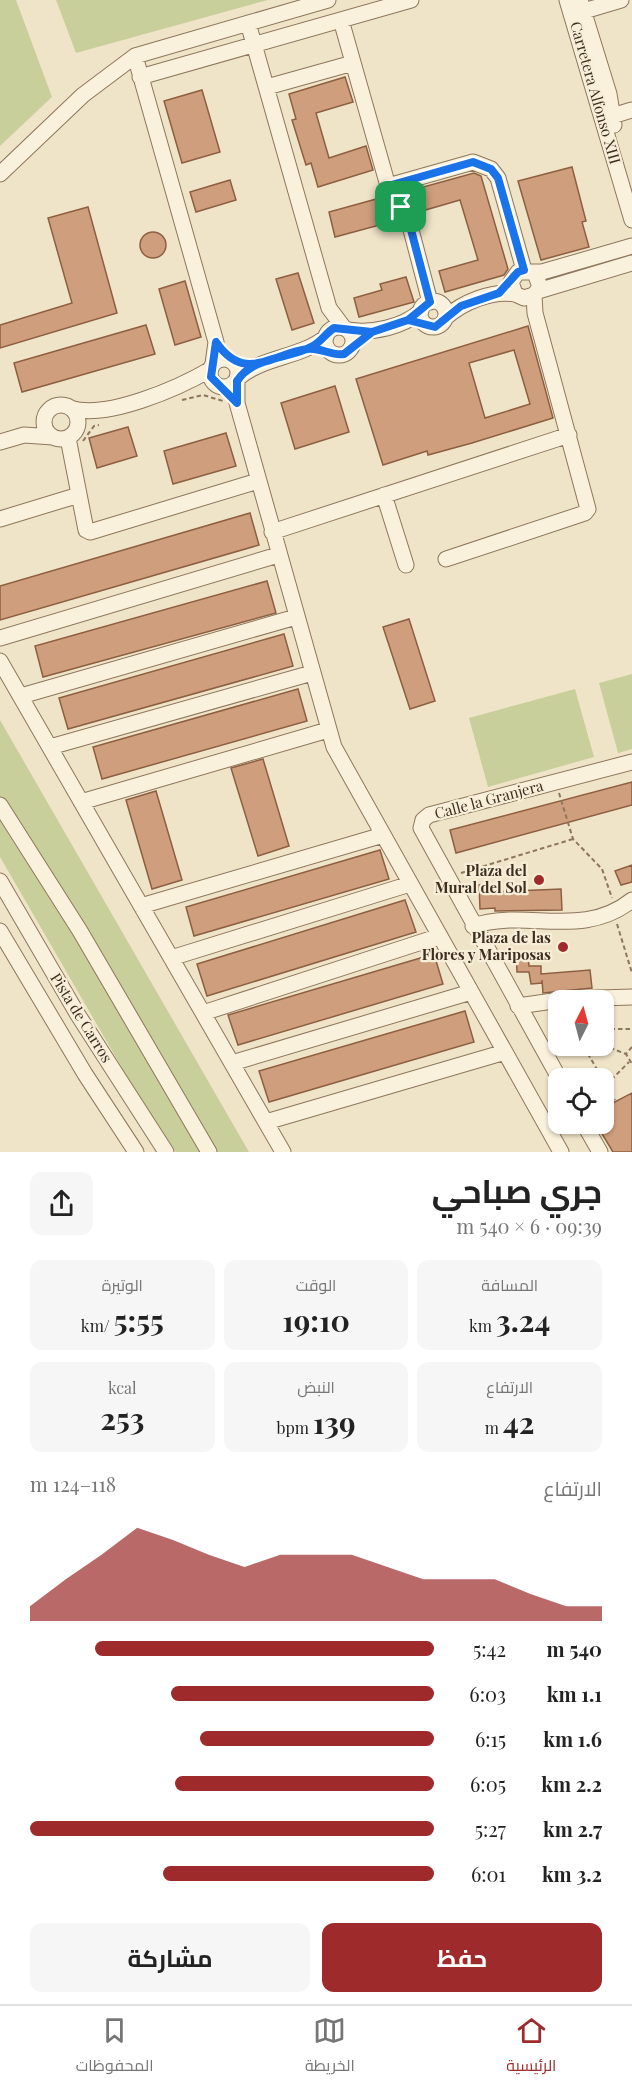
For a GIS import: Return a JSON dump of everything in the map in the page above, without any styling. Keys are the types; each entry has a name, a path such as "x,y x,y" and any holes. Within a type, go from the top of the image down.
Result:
{"street":[{"path":"0,174 83,95 135,56 328,0"},
{"path":"141,77 411,0"},
{"name":"Carretera Alfonso XIII","path":"567,0 632,189"},
{"path":"579,4 621,0"},
{"name":"Carretera Alfonso XIII","path":"579,4 609,94 607,115 632,220"},
{"path":"341,20 388,186 410,226 428,313"},
{"path":"248,23 329,308 328,341"},
{"path":"135,56 216,342 238,368 237,403 328,730 339,758 561,1152"},
{"path":"267,87 353,63"},
{"path":"607,115 632,110"},
{"path":"388,186 473,162 484,164 498,178 529,272 540,282 525,292"},
{"path":"446,559 585,513 588,507 536,313 514,276 632,246"},
{"path":"328,341 344,354 372,332 428,313 461,306 499,293 525,292 632,263"},
{"path":"329,308 353,338 351,348"},
{"path":"182,386 228,387 261,363 328,341 334,328 372,332"},
{"path":"216,342 211,377 237,403"},
{"path":"0,442 24,435 66,438 86,420 102,417 182,386 223,359 232,362 261,363"},
{"path":"24,435 48,411 59,405 102,417"},
{"path":"66,438 78,421 70,408"},
{"path":"45,416 45,426 66,438 86,530 90,532 258,481"},
{"path":"272,532 569,435"},
{"path":"0,519 79,495"},
{"path":"384,495 406,565"},
{"path":"0,638 278,555"},
{"path":"21,696 296,617"},
{"path":"0,661 283,1152"},
{"path":"50,747 312,673"},
{"path":"81,802 328,730"},
{"name":"Calle la Granjera","path":"553,1068 447,878 421,828 423,820 429,815 632,762"},
{"path":"0,805 80,932 209,1152"},
{"path":"141,906 383,835"},
{"name":"Pista de Carros","path":"0,881 78,1015 166,1152"},
{"path":"171,958 410,884"},
{"path":"473,926 501,920 547,923 591,919 614,912 632,900"},
{"path":"0,931 85,1074 136,1152"},
{"path":"203,1013 440,936"},
{"path":"232,1063 471,992"},
{"path":"518,1006 567,999 632,997"},
{"path":"266,1122 505,1052"},
{"path":"589,1134 598,1150"}],"path":[{"path":"177,402 203,395 214,396 227,403 237,403"},
{"path":"66,438 82,441 102,417"},
{"path":"447,878 573,839 556,782"},
{"path":"614,1029 632,1029"},
{"path":"626,1054 632,1047"},
{"path":"614,1049 626,1054 631,1063 614,1078"}],"green space":[{"path":"0,0 16,0 52,97 0,146"},
{"path":"56,0 268,0 76,53"},
{"path":"632,674 632,749 618,753 599,683"},
{"path":"575,689 594,757 488,787 469,718"},
{"path":"0,720 249,1152 176,1152 129,1080 0,857"}],"building":[{"path":"345,77 353,102 316,113 329,158 366,146 373,170 318,187 311,163 306,165 292,120 296,119 289,94"},
{"path":"202,90 220,152 182,163 164,101"},
{"path":"572,167 586,221 582,222 589,247 541,260 518,181"},
{"path":"474,173 481,176 508,269 504,275 445,292 439,271 478,260 460,200 422,211 416,189"},
{"path":"230,180 236,200 196,212 190,192"},
{"path":"380,198 387,223 335,237 329,212"},
{"path":"88,207 117,313 0,348 0,325 72,303 48,218"},
{"path":"153,232 162,236 166,245 162,254 153,258 144,254 140,245 144,236"},
{"path":"298,273 314,323 292,330 276,279"},
{"path":"406,277 414,302 359,317 354,298 382,290 380,284"},
{"path":"185,281 201,337 175,345 159,289"},
{"path":"146,325 155,354 22,392 14,363"},
{"path":"528,326 553,418 472,443 428,455 427,451 383,465 356,379","holes":["514,350 530,404 485,418 469,363"]},
{"path":"335,386 349,432 295,449 281,403"},
{"path":"128,427 137,456 97,468 89,438"},
{"path":"226,433 236,466 173,484 164,451"},
{"path":"250,513 259,545 0,620 0,586"},
{"path":"267,581 276,613 43,677 35,646"},
{"path":"409,619 435,701 410,709 383,627"},
{"path":"284,634 293,666 68,729 59,698"},
{"path":"298,689 307,721 102,779 93,747"},
{"path":"263,759 289,846 258,856 231,768"},
{"path":"632,782 632,805 456,853 450,830"},
{"path":"156,791 182,880 152,889 126,800"},
{"path":"380,850 389,879 194,936 186,907"},
{"path":"632,865 632,882 621,885 615,871"},
{"path":"479,885 494,885 494,892 561,889 562,910 495,911 495,908 480,909"},
{"path":"405,900 416,932 207,996 197,964"},
{"path":"434,954 443,984 238,1045 228,1015"},
{"path":"516,954 528,954 529,966 541,966 541,974 590,970 592,988 548,990 548,992 543,993 542,980 542,983 531,984 529,972 517,972"},
{"path":"465,1011 474,1042 269,1102 259,1071"},
{"path":"632,1093 632,1152 613,1152 602,1134 614,1134 614,1102"}],"place":[{"name":"Plaza del Mural del Sol","path":"539,880"},
{"name":"Plaza de las Flores y Mariposas","path":"563,947"}],"route":[{"path":"401,207 388,186 473,162 484,164 498,178 524,270 514,276 504,290 461,306 435,327 423,322 408,320 372,332 334,328 314,346 261,363 245,372 237,381 237,403 216,385 210,373 215,357 216,342 231,361 242,364 261,363 307,349 330,351 339,355 344,354 372,332 413,318 421,311 430,302 410,226 401,207"}]}
